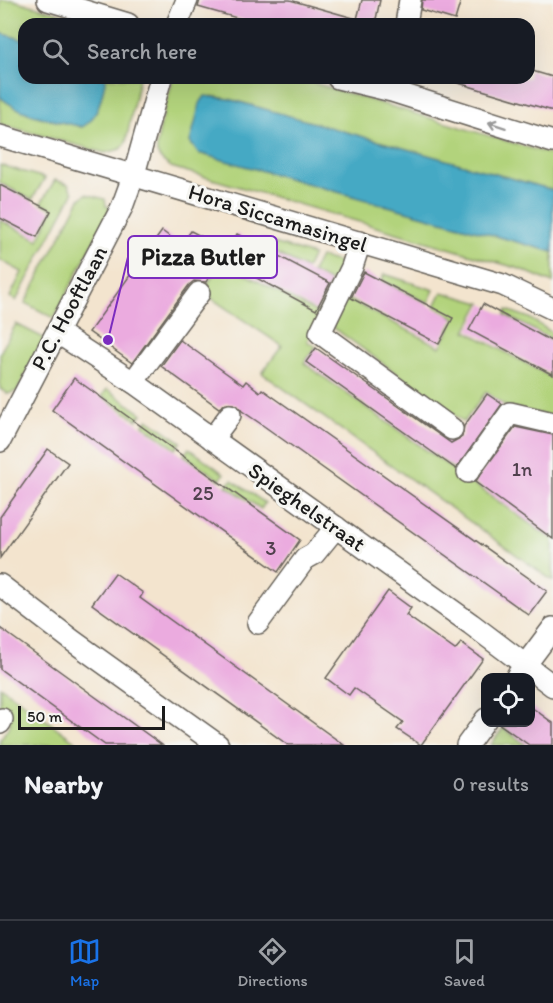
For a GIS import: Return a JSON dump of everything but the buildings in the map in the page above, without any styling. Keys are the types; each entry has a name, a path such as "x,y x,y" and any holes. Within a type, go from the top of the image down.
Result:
{"street":[{"path":"48,0 108,18"},
{"path":"180,18 187,0"},
{"path":"407,18 410,0"},
{"name":"P.C. Hooftlaan","path":"0,441 122,207 134,174 159,84"},
{"path":"393,85 553,142"},
{"name":"Hora Siccamasingel","path":"0,136 503,285 553,309"},
{"path":"360,242 352,267 320,333 452,429"},
{"path":"133,382 199,293"},
{"name":"Spieghelstraat","path":"58,333 133,382 471,624 520,672 553,686"},
{"path":"468,472 510,413 553,423"},
{"path":"212,439 230,415"},
{"path":"258,623 305,559 314,554 336,527"},
{"path":"0,585 80,646 218,745"},
{"path":"520,672 553,628"},
{"path":"467,745 481,726"}],"green space":[{"path":"0,0 13,0 77,18 18,18 18,38 0,33"},
{"path":"104,84 138,84 126,142 121,149 105,153 0,124 0,97 28,113 82,127 97,111"},
{"path":"171,84 317,84 553,155 553,190 212,96 190,142 199,153 553,252 553,283 520,269 171,167 159,158 157,153 160,128"},
{"path":"0,165 45,178 32,200 0,183"},
{"path":"55,180 68,184 73,193 16,301 10,297 22,272 0,260 0,220 38,240 53,209 41,203"},
{"path":"86,194 105,199 106,206 111,208 54,318 25,303 80,199"},
{"path":"261,239 313,255 306,269 259,244"},
{"path":"320,257 347,264 323,314 318,311 331,282 312,272"},
{"path":"222,262 322,315 307,341 316,347 304,363 547,536 553,537 553,581 262,373 282,346 202,292"},
{"path":"384,274 434,290 428,303 382,281"},
{"path":"442,292 481,303 466,331 553,378 553,417 505,406 486,392 464,422 334,328 332,323 344,297 440,347 455,318 435,306"},
{"path":"507,310 529,318 553,333 551,339 505,315"},
{"path":"16,324 44,338 17,391 8,394 0,389 0,353"},
{"path":"107,389 142,414 137,420 102,396"},
{"path":"148,419 181,442 176,449 143,425"},
{"path":"189,448 224,474 220,480 184,455"},
{"path":"232,480 265,503 261,509 226,486"},
{"path":"0,686 80,745 0,745 0,740 11,723 0,715"},
{"path":"503,728 526,745 491,745"}],"water":[{"path":"0,33 18,38 18,84 104,84 96,112 82,127 18,109 0,97"},
{"path":"205,96 229,99 553,190 553,252 198,153 190,142 200,103"}],"place":[{"name":"Pizza Butler","path":"108,340"}]}
